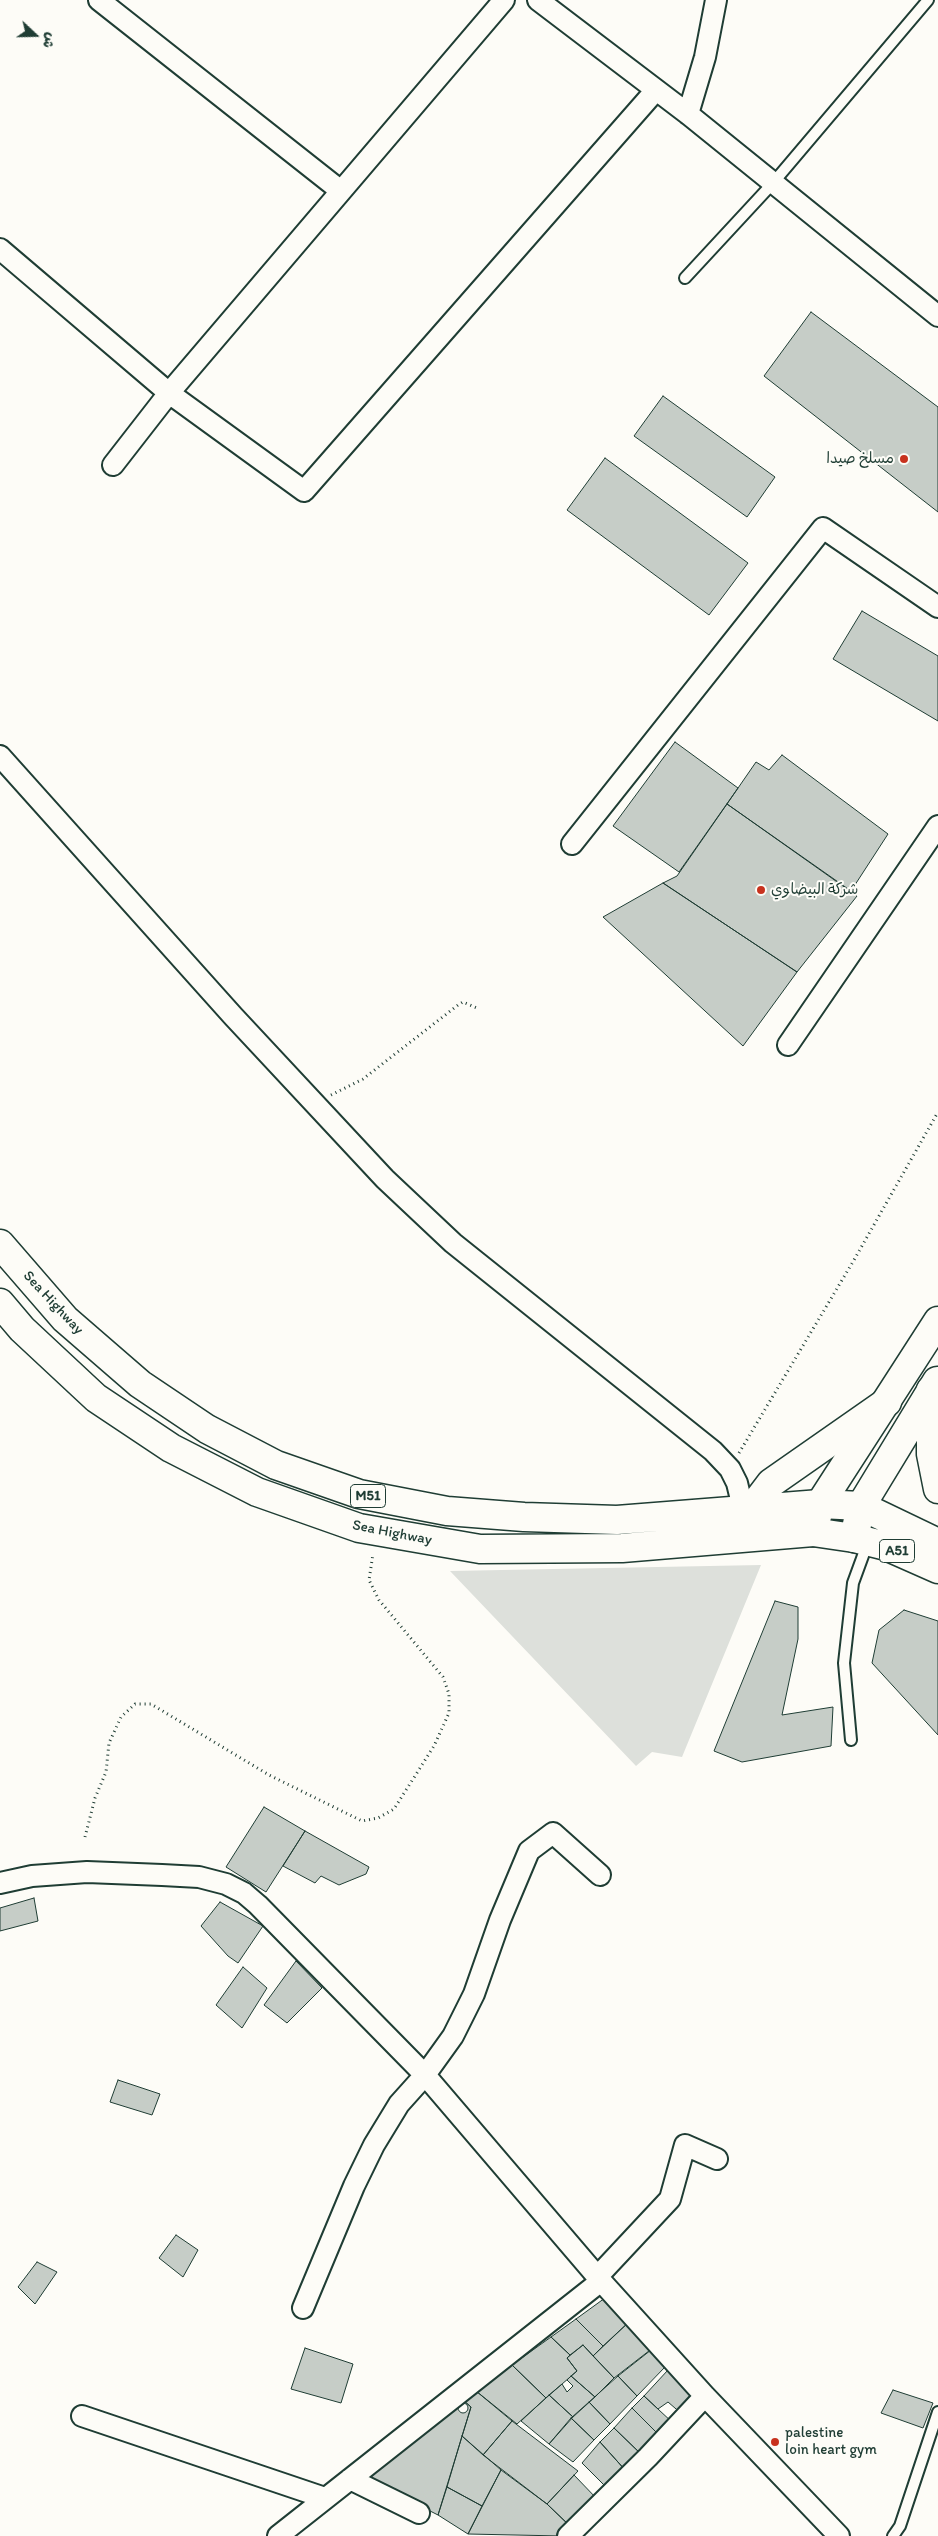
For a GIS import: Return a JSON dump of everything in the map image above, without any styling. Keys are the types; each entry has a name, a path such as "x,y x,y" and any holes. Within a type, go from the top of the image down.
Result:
{"main road":[{"name":"Sea Highway","path":"0,1244 65,1318 140,1384 207,1429 276,1465 359,1494 447,1511 524,1517 617,1520 747,1508 820,1504"},
{"name":"Sea Highway","path":"0,1303 22,1329 96,1398 171,1448 257,1492 359,1528 480,1549 622,1548 813,1532 861,1540"},
{"path":"813,1532 820,1504 938,1321"},
{"path":"935,1384 931,1454 938,1489"},
{"path":"861,1540 861,1506 935,1384"},
{"path":"747,1508 771,1483 887,1402"},
{"name":"A51","path":"820,1504 861,1506 938,1543"},
{"name":"A51","path":"861,1540 886,1546 938,1570"}],"street":[{"path":"99,0 341,191"},
{"path":"114,464 169,393 504,0"},
{"path":"538,0 688,114 938,316"},
{"path":"688,114 705,57 716,0"},
{"path":"0,248 169,393 304,491 656,90"},
{"path":"572,844 823,528 938,607"},
{"path":"0,756 233,1016 385,1179 452,1243 713,1451 730,1468 747,1508"},
{"path":"788,1046 938,826"},
{"path":"303,2308 354,2186 374,2145 399,2104 425,2075 453,2036 474,1994 500,1920 529,1851 553,1833 600,1875"},
{"path":"0,1883 32,1876 87,1872 199,1877 226,1884 244,1893 425,2075 599,2279 705,2396 839,2536"},
{"path":"278,2536 599,2279 670,2199 685,2145 717,2159"},
{"path":"568,2536 635,2470 705,2396"},
{"path":"82,2416 325,2498"},
{"path":"350,2479 419,2513"}],"lane":[{"path":"685,278 772,183 928,0"},
{"path":"851,1740 844,1663 853,1583 861,1540"},
{"path":"893,2536 900,2526 938,2412"}],"path":[{"path":"313,1101 363,1079 463,1002 477,1008"},
{"path":"730,1468 854,1260 938,1112"},
{"path":"85,1837 95,1798 106,1772 109,1743 121,1717 135,1704 151,1704 269,1775 362,1821 378,1818 394,1809 434,1746 449,1713 449,1694 443,1678 379,1600 369,1580 371,1560 379,1531"}],"shaded area":[{"path":"761,1565 682,1757 652,1752 636,1766 450,1571"}],"building":[{"name":"مسلخ صيدا","path":"811,312 938,407 938,512 764,376"},
{"path":"663,396 775,477 747,517 634,436"},
{"path":"605,458 748,563 709,615 567,510"},
{"path":"862,611 938,656 938,721 833,659"},
{"path":"675,742 738,788 679,872 613,826"},
{"path":"782,755 888,834 851,891 727,804 756,762 769,770"},
{"name":"شركة البيضاوي","path":"727,804 857,896 797,972 663,883 677,876"},
{"path":"663,883 797,972 743,1046 603,917"},
{"path":"775,1601 798,1607 798,1639 782,1715 833,1707 831,1746 742,1762 714,1751"},
{"path":"904,1610 938,1621 938,1735 872,1663 879,1630"},
{"path":"264,1807 305,1831 266,1892 226,1867"},
{"path":"305,1831 369,1867 366,1874 339,1885 321,1876 315,1883 283,1866"},
{"path":"34,1898 38,1921 0,1931 0,1908"},
{"path":"220,1902 263,1926 238,1963 228,1956 201,1926"},
{"path":"296,1961 322,1988 287,2023 264,2005"},
{"path":"243,1967 267,1988 242,2028 216,2005"},
{"path":"118,2080 160,2094 152,2115 110,2102"},
{"path":"176,2235 198,2250 183,2277 159,2258"},
{"path":"37,2262 57,2272 35,2304 18,2287"},
{"path":"605,2298 630,2321 603,2346 576,2319"},
{"path":"576,2319 603,2346 593,2356 583,2345 570,2355 551,2337"},
{"path":"630,2321 654,2347 614,2378 593,2356"},
{"path":"551,2337 570,2355 567,2358 577,2371 546,2398 512,2365"},
{"path":"583,2345 614,2378 595,2397 571,2376 577,2371 567,2358"},
{"path":"305,2348 353,2364 341,2403 291,2389"},
{"path":"651,2350 665,2367 637,2396 618,2376"},
{"path":"512,2365 546,2398 517,2424 476,2391"},
{"path":"668,2370 696,2399 683,2415 668,2402 658,2409 644,2396"},
{"path":"571,2376 595,2397 573,2417 549,2395 562,2384 567,2392 573,2386 567,2380"},
{"path":"618,2376 637,2396 610,2424 589,2402"},
{"path":"893,2390 933,2403 923,2428 881,2413"},
{"path":"476,2391 512,2421 483,2455 462,2436 471,2407 463,2400"},
{"path":"549,2395 573,2417 549,2444 521,2421"},
{"path":"644,2396 673,2423 661,2437 632,2408"},
{"path":"463,2400 471,2407 438,2515 365,2478"},
{"path":"589,2402 610,2424 594,2440 571,2418"},
{"path":"461,2403 465,2403 468,2408 467,2412 461,2413 458,2410 458,2406"},
{"path":"632,2408 661,2437 642,2455 614,2428"},
{"path":"571,2418 594,2440 573,2462 549,2444"},
{"path":"512,2421 578,2471 547,2504 483,2455"},
{"path":"614,2428 642,2455 626,2471 600,2442"},
{"path":"462,2436 501,2470 482,2506 447,2487"},
{"path":"600,2442 626,2471 608,2489 582,2463"},
{"path":"501,2470 547,2504 572,2528 562,2536 468,2534"},
{"path":"574,2475 598,2500 572,2528 547,2504"},
{"path":"447,2487 482,2506 468,2534 438,2515"}],"place":[{"name":"مسلخ صيدا","path":"904,459"},
{"name":"شركة البيضاوي","path":"761,890"},
{"name":"palestine loin heart gym","path":"775,2442"}]}
